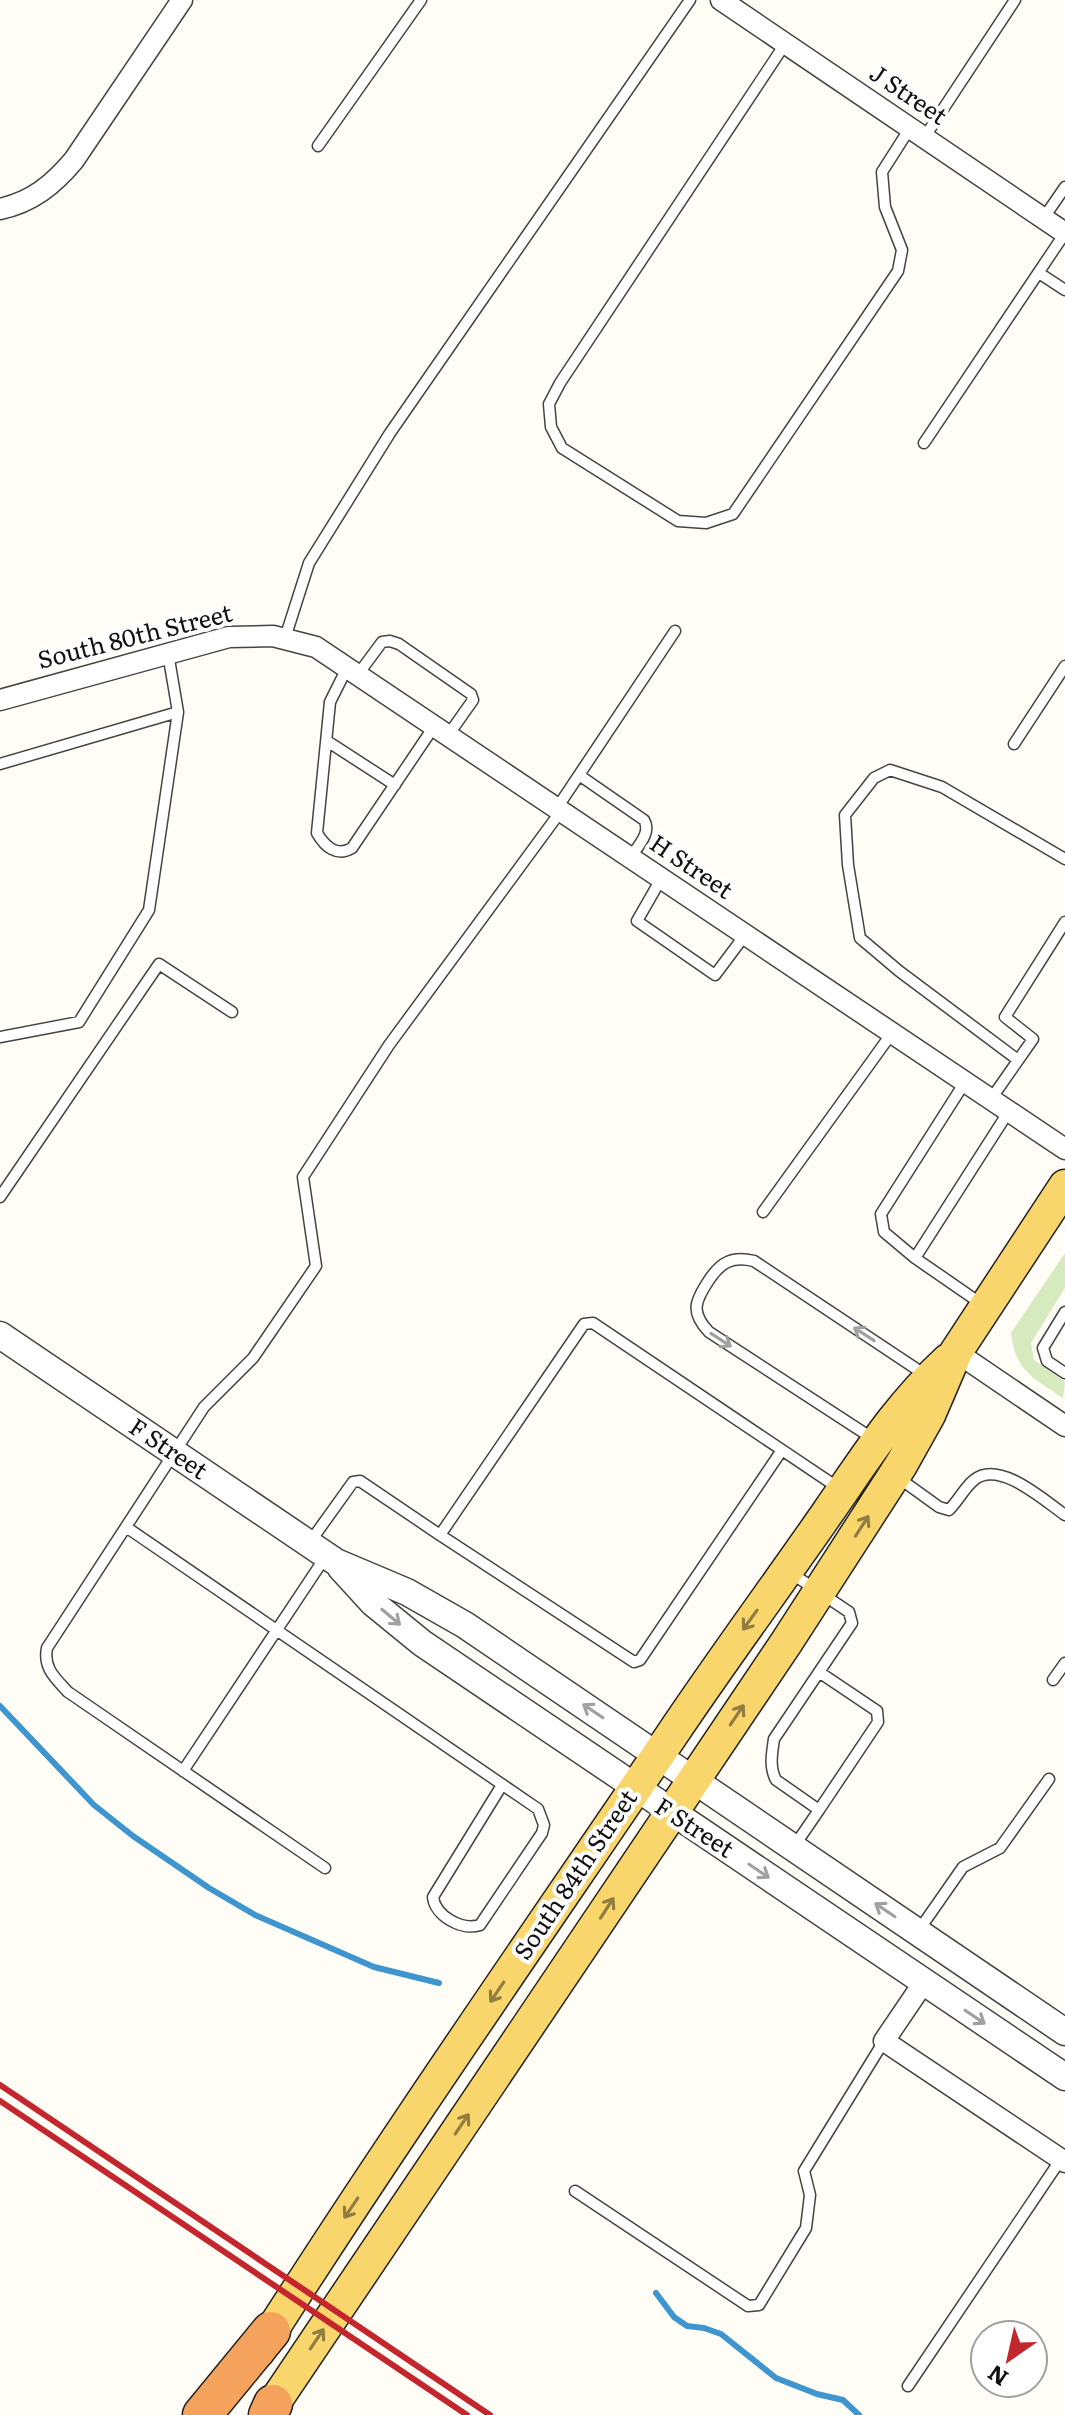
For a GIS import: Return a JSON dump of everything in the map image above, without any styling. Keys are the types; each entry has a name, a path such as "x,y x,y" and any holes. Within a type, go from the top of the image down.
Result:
{"highway":[{"path":"202,2415 271,2331"}],"main road":[{"name":"South 84th Street","path":"269,2411 820,1592 895,1475 929,1415 956,1352 1065,1186"},
{"name":"South 84th Street","path":"219,2415 337,2228 875,1440 929,1377 956,1352"}],"street":[{"path":"0,209 41,193 66,170 182,0"},
{"name":"J Street","path":"721,0 1065,233"},
{"name":"South 80th Street","path":"0,700 229,637 285,638"},
{"name":"H Street","path":"285,638 316,647 354,670 1065,1149"},
{"name":"F Street","path":"0,1335 323,1554 407,1592 465,1625 1065,2032"},
{"path":"956,1352 1065,1426"},
{"name":"F Street","path":"323,1554 373,1603 422,1643 634,1789 1065,2077"},
{"path":"924,1982 884,2041 1063,2160"}],"lane":[{"path":"318,146 421,0"},
{"path":"285,638 309,563 390,433 690,0"},
{"path":"785,44 549,404 551,427 562,448 678,521 706,523 733,514 898,271 902,250 885,207 882,172 917,133 1015,0"},
{"path":"1043,219 1065,187"},
{"path":"924,443 1065,233"},
{"path":"1039,273 1065,290"},
{"path":"325,1868 68,1692 50,1672 47,1648 204,1407 253,1358 316,1266 303,1177 389,1045 559,810 675,631"},
{"path":"382,642 399,644 471,694 473,700 442,729 395,785 352,848 345,852 334,851 322,843 317,833 330,702 354,670 382,642"},
{"path":"0,1037 79,1022 149,910 178,712 168,653"},
{"path":"1014,744 1065,666"},
{"path":"0,764 178,712"},
{"path":"327,741 395,785"},
{"path":"1018,1060 860,938 848,865 845,815 874,778 890,770 942,787 1065,859"},
{"path":"579,775 644,820 647,831 630,858"},
{"path":"661,879 637,921 715,975 745,935"},
{"path":"991,1099 1033,1039 1005,1017 1065,922"},
{"path":"0,1197 159,964 232,1012"},
{"path":"763,1212 892,1033"},
{"path":"965,1082 881,1214 884,1232 985,1307"},
{"path":"915,1258 1009,1111"},
{"path":"875,1440 709,1332 697,1316 697,1297 717,1268 729,1260 740,1258 754,1261 929,1377"},
{"path":"1065,1312 1043,1348 1047,1361 1065,1373"},
{"path":"440,1535 584,1324 593,1323 842,1490"},
{"path":"183,1771 277,1632 323,1554 353,1482 360,1481 634,1662 640,1660 782,1450"},
{"path":"895,1475 939,1507 949,1510 975,1479 998,1474 1014,1480 1065,1515"},
{"path":"126,1527 538,1809 544,1825 542,1833 486,1918 475,1927 462,1926 438,1910 433,1897 502,1785"},
{"path":"786,1570 849,1612 852,1623 774,1739 771,1755 776,1780 819,1810"},
{"path":"1053,1680 1065,1663"},
{"path":"793,1848 878,1722 877,1711 819,1672"},
{"path":"918,1932 963,1867 1000,1848 1049,1779"},
{"path":"575,2191 748,2306 759,2305 806,2228 810,2195 804,2171 884,2041"},
{"path":"908,2386 1063,2160"}],"green space":[{"path":"1065,1253 1065,1288 1031,1343 1034,1360 1065,1382 1063,1398 1035,1379 1022,1365 1011,1333"}],"waterway":[{"path":"0,1706 94,1805 209,1888 255,1915 374,1967 439,1983"},
{"path":"656,2293 674,2317 687,2326 721,2334 776,2378 817,2394 843,2400 859,2415"}],"railway":[{"path":"0,2085 490,2415"},
{"path":"0,2101 467,2415"}]}
